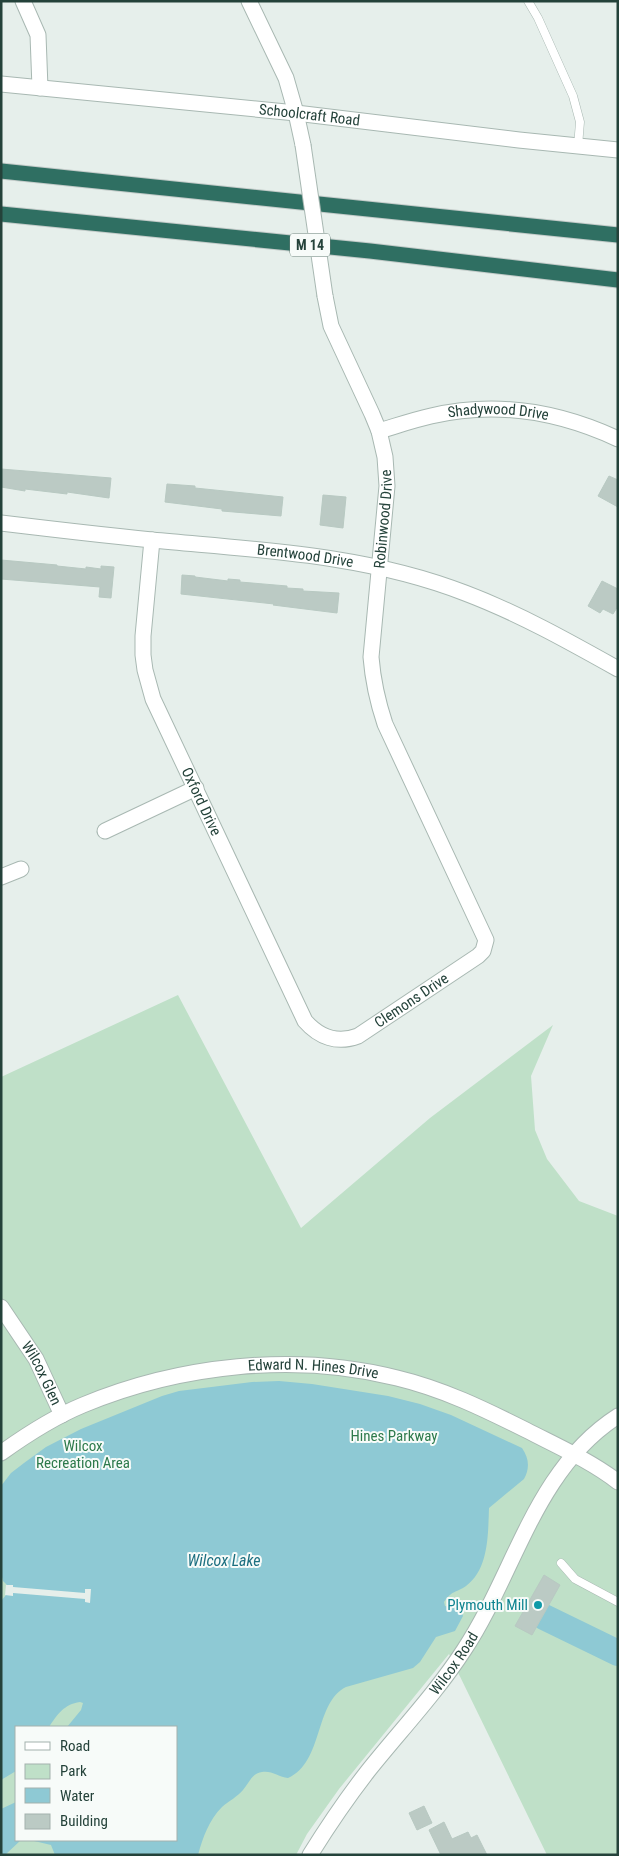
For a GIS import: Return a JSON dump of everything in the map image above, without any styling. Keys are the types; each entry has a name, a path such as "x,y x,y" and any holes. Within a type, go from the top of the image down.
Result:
{"highway":[{"path":"1,171 618,235"},
{"name":"M 14","path":"1,214 370,251 618,280"}],"street":[{"path":"23,1 38,35 40,88"},
{"name":"Robinwood Drive","path":"249,1 286,78 296,113 303,145 331,326 379,431 385,457 388,486 371,657 372,682 385,724 485,934 486,946"},
{"name":"Schoolcraft Road","path":"1,84 296,113 618,150"},
{"name":"Shadywood Drive","path":"379,431 430,416 460,411 504,408 569,420 618,439"},
{"name":"Brentwood Drive","path":"1,523 152,540 256,548 353,562 379,568 465,592 544,628 618,669"},
{"name":"Oxford Drive","path":"152,540 143,636 145,670 153,699 305,1020 313,1030 330,1039"},
{"path":"105,831 196,788"},
{"path":"1,877 21,869"},
{"name":"Clemons Drive","path":"330,1039 343,1040 358,1036 478,956 486,946"},
{"name":"Wilcox Glen","path":"1,1306 36,1359 62,1415"},
{"name":"Edward N. Hines Drive","path":"1,1453 62,1415 114,1393 175,1377 205,1372 266,1365 319,1365 372,1372 443,1392 484,1409 573,1454 618,1482"},
{"name":"Wilcox Road","path":"310,1855 366,1773 445,1678 464,1650 489,1607 525,1532 550,1487 573,1454 604,1425 618,1416"}],"lane":[{"path":"528,1 538,18 573,96 580,122 578,146"},
{"path":"561,1563 575,1579 618,1602"}],"green space":[{"name":"Hines Parkway","path":"178,995 301,1228 430,1118 553,1025 531,1076 535,1130 547,1159 579,1201 618,1216 618,1855 547,1855 449,1654 339,1789 307,1834 296,1855 1,1855 1,1077"}],"water":[{"name":"Wilcox Lake","path":"279,1381 312,1384 388,1396 420,1404 451,1415 522,1448 528,1463 526,1475 524,1479 489,1508 486,1550 479,1570 474,1579 444,1602 445,1606 461,1610 463,1616 455,1631 436,1637 420,1662 413,1668 346,1687 336,1695 328,1706 308,1759 300,1770 288,1778 265,1772 253,1776 241,1792 213,1817 204,1835 198,1855 55,1855 51,1845 34,1841 178,1841 178,1726 68,1726 81,1710 83,1703 74,1703 62,1711 50,1726 15,1726 15,1772 1,1780 1,1601 6,1595 7,1585 3,1581 1,1573 1,1486 11,1473 46,1447 81,1429 179,1391 252,1382"},
{"path":"15,1802 15,1841 20,1841 5,1855 1,1855 1,1809"}],"pier":[{"path":"6,1585 85,1593 85,1589 91,1589 90,1603 85,1602 85,1599 13,1593 13,1596 5,1595"}],"building":[{"path":"1,469 111,478 109,498 67,492 67,494 25,489 25,491 1,487"},
{"path":"609,476 618,480 618,507 598,496"},
{"path":"167,484 283,497 281,516 222,511 222,509 165,502"},
{"path":"323,495 346,497 343,528 320,525"},
{"path":"1,560 86,569 86,567 101,569 101,566 114,567 111,598 99,597 100,587 1,579"},
{"path":"182,575 287,586 287,588 303,589 303,591 339,593 337,613 181,594"},
{"path":"602,581 618,589 618,606 613,614 603,609 600,613 588,606"},
{"name":"Plymouth Mill","path":"544,1575 560,1585 532,1635 515,1626"},
{"path":"424,1806 432,1823 417,1830 409,1813"},
{"path":"444,1822 452,1839 468,1832 471,1838 477,1835 487,1855 441,1855 429,1830"}],"waterway":[{"path":"544,1617 618,1653"}],"place":[{"name":"Plymouth Mill","path":"538,1605"}],"park label":[{"name":"Wilcox Recreation Area","path":"83,1454"}]}
